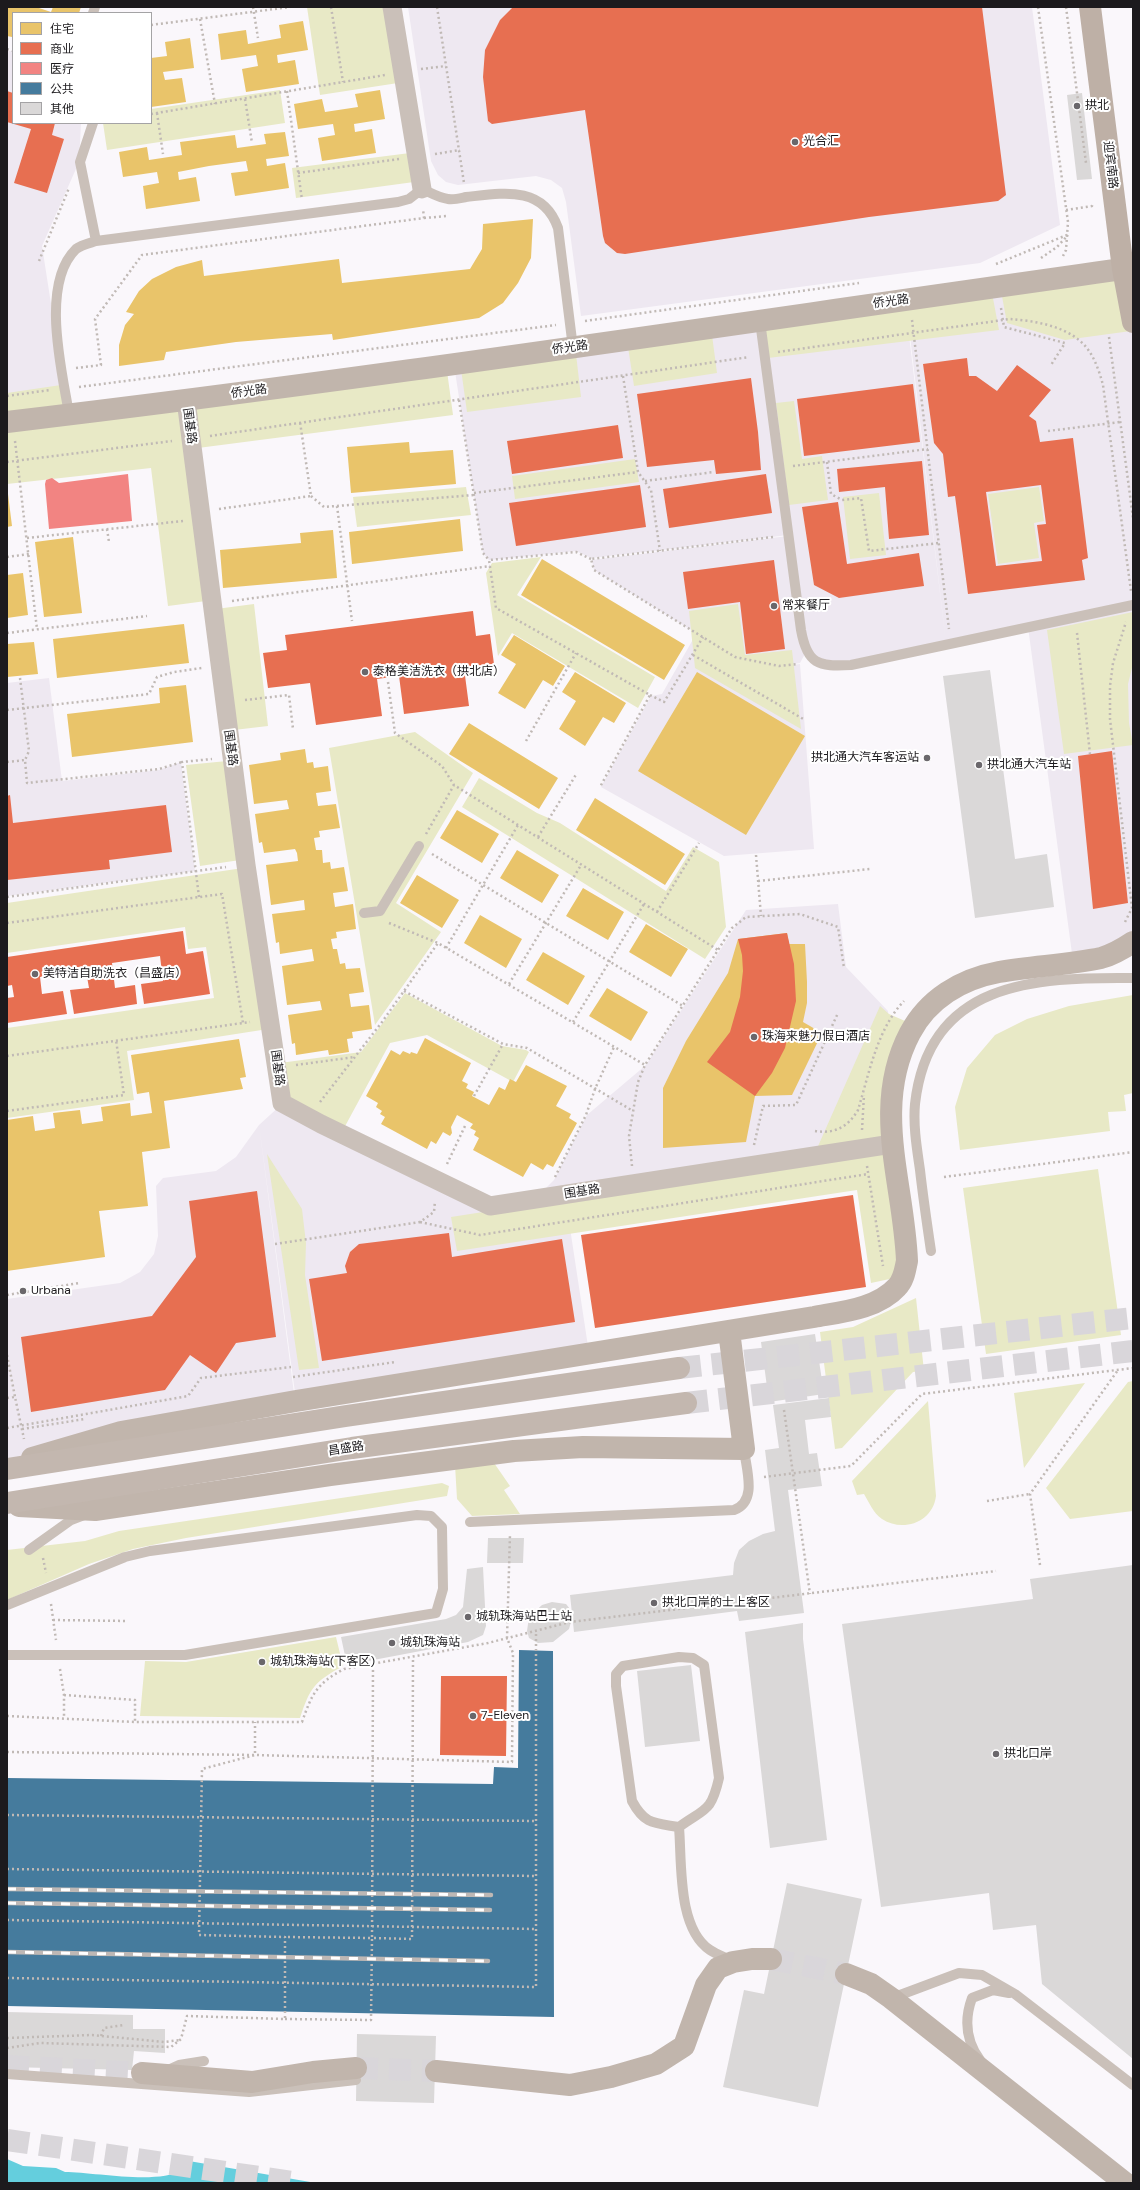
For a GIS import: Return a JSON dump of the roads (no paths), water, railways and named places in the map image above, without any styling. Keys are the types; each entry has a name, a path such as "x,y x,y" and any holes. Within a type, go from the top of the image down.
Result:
{"highway":[{"name":"迎宾南路","path":"1090,7 1128,269 1133,322"}],"main road":[{"path":"7,1468 346,1416 679,1368"},
{"name":"昌盛路","path":"7,1504 352,1448 686,1403"}],"street":[{"path":"392,7 422,189"},
{"name":"侨光路","path":"10,421 186,400 573,348 1128,269"},
{"name":"围基路","path":"186,400 202,515 224,703 246,864 282,1103 490,1206 892,1144"},
{"path":"7,1468 121,1432 296,1401 729,1331 867,1306 884,1297 898,1287 904,1275 907,1261 892,1144 890,1111 893,1081 898,1059 915,1023 928,1007 947,991 973,979 998,972 1102,958 1133,942"},
{"path":"7,1504 95,1510 275,1483 514,1451 583,1447 744,1449 729,1331"},
{"path":"436,2071 570,2085 611,2077 656,2064 684,2046 706,1985 718,1968 733,1962 752,1959 771,1959"},
{"path":"846,1974 872,1984 891,1998 1125,2183"},
{"path":"150,2074 252,2082 313,2072 356,2074"}],"lane":[{"path":"93,124 80,162 96,241"},
{"path":"69,414 57,338 57,295 63,268 77,248 96,241 398,202 409,199 422,189 435,196 449,199 512,193 530,197 543,204 553,215 558,228 573,348"},
{"path":"760,321 804,647 810,658 820,664 833,666 851,665 1075,616 1133,605"},
{"path":"364,913 380,911 419,846"},
{"path":"930,1251 915,1136 915,1105 920,1078 930,1052 947,1026 961,1010 988,995 1015,987 1082,978 1133,978"},
{"path":"470,1522 734,1510 745,1504 749,1489 744,1449"},
{"path":"29,1550 71,1520 95,1510"},
{"path":"7,1605 125,1557 150,1551 417,1515 431,1516 442,1527 443,1589 436,1614 185,1655 7,1655"},
{"path":"679,1657 693,1658 704,1664 719,1778 715,1796 705,1812 679,1828 651,1822 640,1815 632,1801 616,1686 616,1674 623,1666 679,1657"},
{"path":"679,1828 685,1908 693,1932 709,1949 733,1962"},
{"path":"891,1998 946,1976 964,1973 982,1975 1015,1994 1133,2085"},
{"path":"992,2078 977,2056 970,2042 966,2026 968,2008 972,1998 984,1992 993,1990 1015,1994"},
{"path":"150,2074 179,2065 204,2061"},
{"path":"7,2074 249,2092 356,2074"}],"water":[{"path":"7,2159 23,2166 56,2168 65,2172 125,2177 158,2177 171,2174 181,2170 189,2161 316,2183 7,2183"}],"tunnel":[{"path":"679,1368 1133,1318"},
{"path":"686,1403 1133,1351"},
{"path":"771,1959 846,1974"},
{"path":"7,2066 142,2073"},
{"path":"356,2068 436,2071"},
{"path":"7,2140 300,2183"}],"railway":[{"path":"7,1889 491,1895"},
{"path":"7,1903 490,1910"},
{"path":"7,1952 488,1961"}],"place":[{"name":"拱北","path":"1077,106"},
{"name":"光合汇","path":"795,142"},
{"name":"常来餐厅","path":"774,606"},
{"name":"泰格美洁洗衣（拱北店）","path":"365,672"},
{"name":"拱北通大汽车客运站","path":"927,758"},
{"name":"拱北通大汽车站","path":"979,765"},
{"name":"美特洁自助洗衣（昌盛店）","path":"35,974"},
{"name":"珠海来魅力假日酒店","path":"754,1037"},
{"name":"Urbana","path":"23,1291"},
{"name":"拱北口岸的士上客区","path":"654,1603"},
{"name":"城轨珠海站巴士站","path":"468,1617"},
{"name":"城轨珠海站","path":"392,1643"},
{"name":"城轨珠海站(下客区)","path":"262,1662"},
{"name":"7-Eleven","path":"473,1716"},
{"name":"拱北口岸","path":"996,1754"}]}
